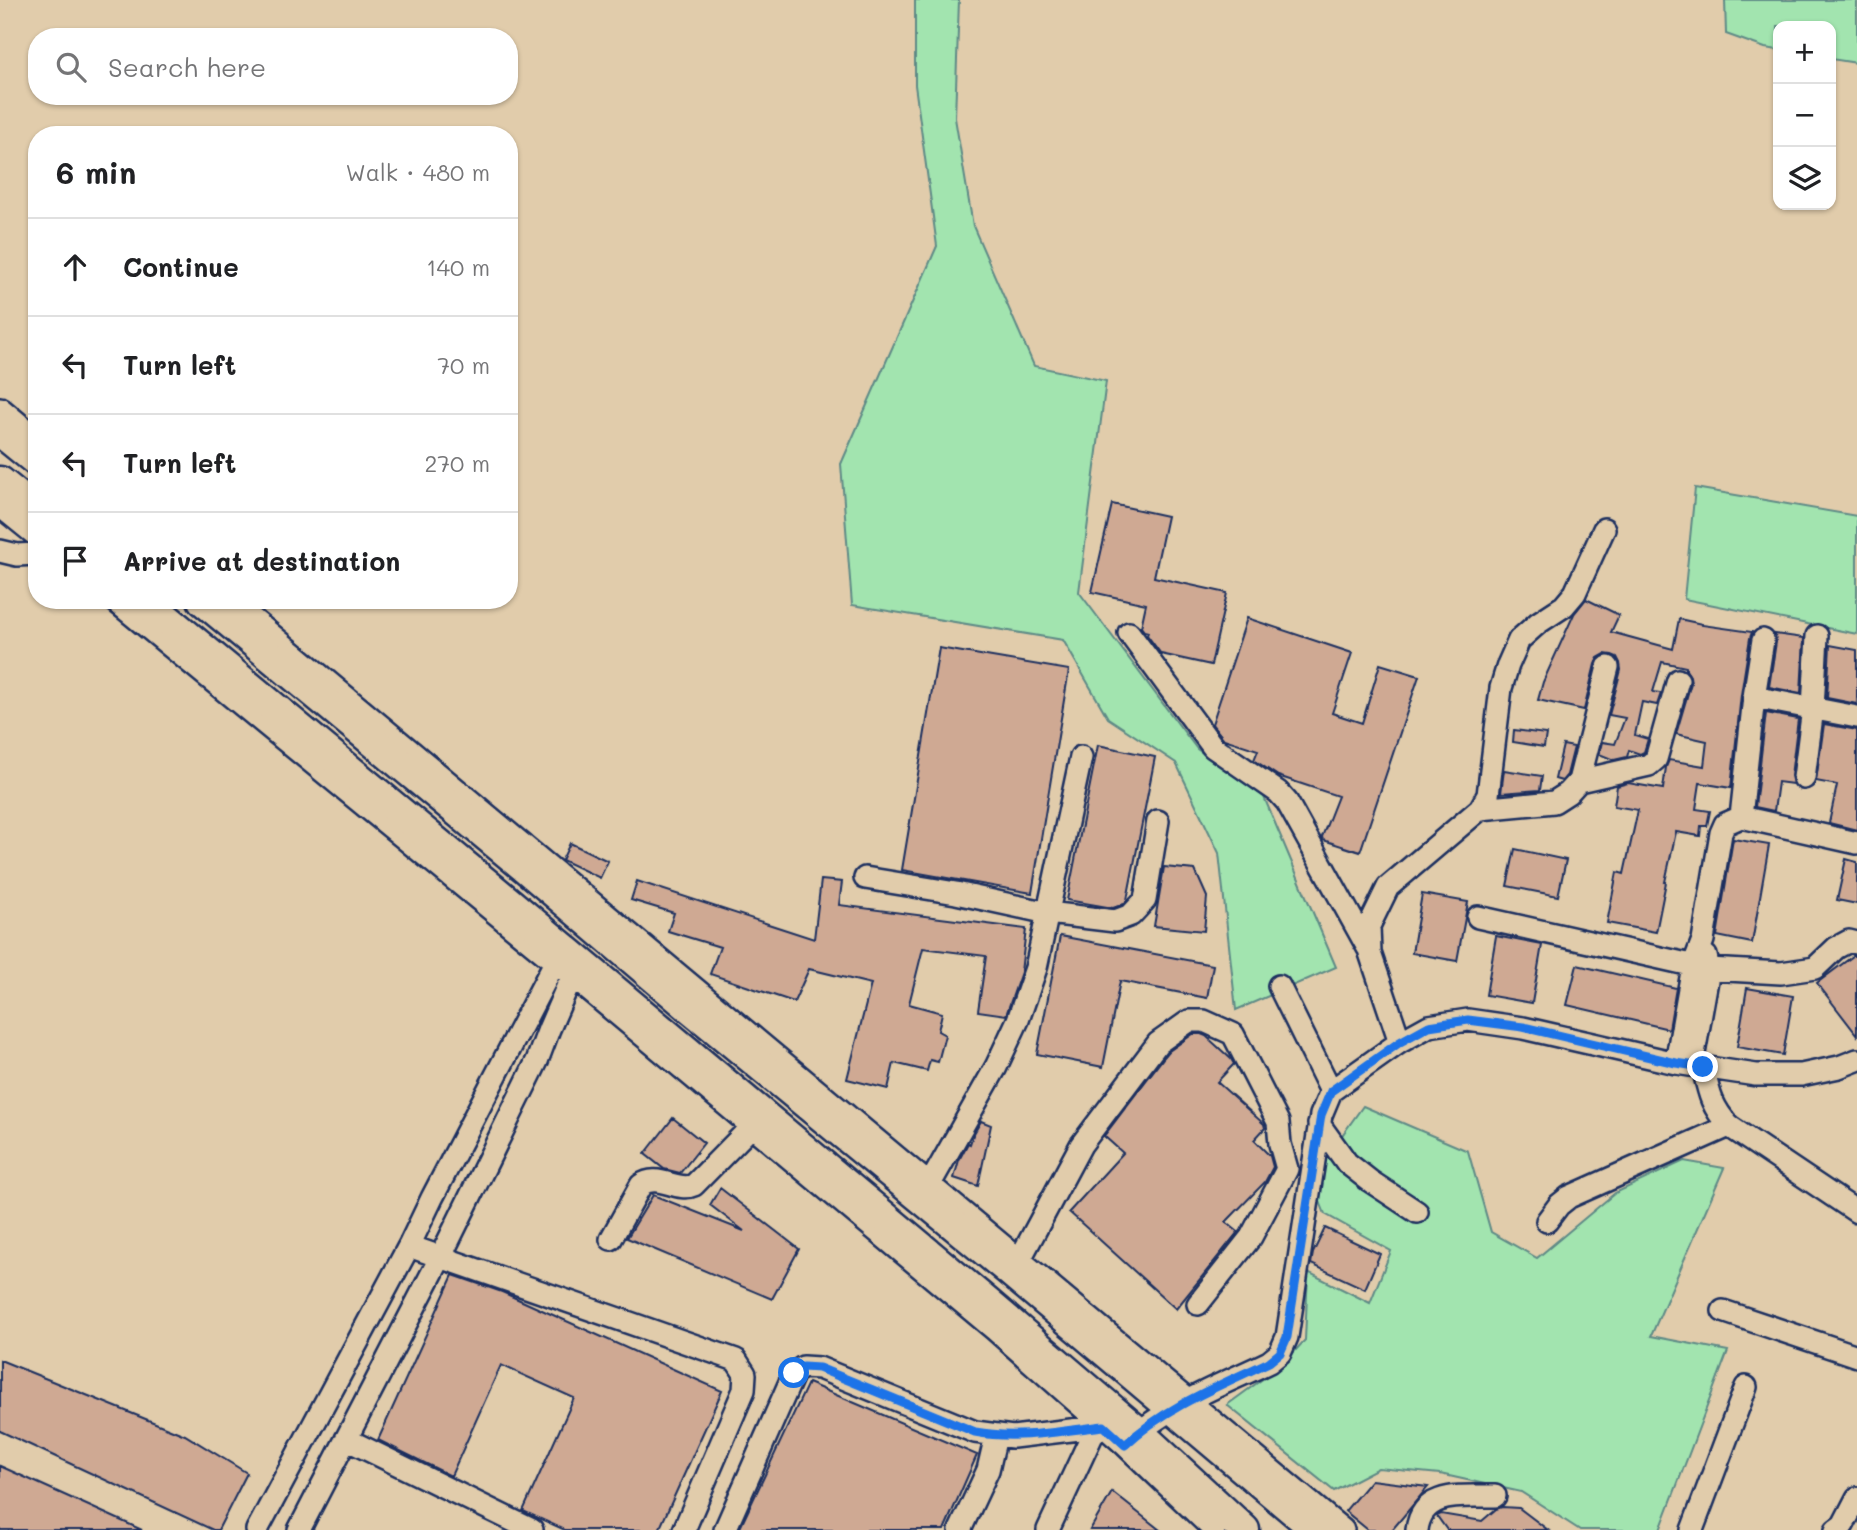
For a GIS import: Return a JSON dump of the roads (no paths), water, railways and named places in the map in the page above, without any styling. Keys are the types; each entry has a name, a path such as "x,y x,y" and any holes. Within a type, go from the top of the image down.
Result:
{"highway":[{"path":"0,431 28,454"},
{"path":"0,482 28,505"},
{"path":"155,609 987,1303 1132,1439 1244,1530"},
{"path":"214,609 537,877 696,1013 1182,1404 1317,1530"}],"street":[{"path":"0,408 28,431"},
{"path":"0,506 28,529"},
{"path":"1370,953 1369,926 1388,887 1480,808 1488,795 1502,688 1508,665 1519,640 1538,623 1564,606 1574,593 1604,529"},
{"path":"0,551 28,554"},
{"path":"125,609 572,976 994,1329 1100,1427 1132,1439 1214,1530"},
{"path":"241,609 1020,1259 1182,1404 1343,1530"},
{"path":"1129,633 1213,747 1278,792 1287,802 1370,953 1400,1042"},
{"path":"1804,778 1814,708 1817,636"},
{"path":"1741,817 1763,640"},
{"path":"1480,808 1554,802 1580,781 1608,667"},
{"path":"1580,781 1649,765 1656,760 1678,680"},
{"path":"1754,697 1857,717"},
{"path":"930,1184 996,1067 1018,1020 1036,968 1081,757"},
{"path":"1857,843 1741,817 1725,824 1721,833 1703,940 1690,1065 1719,1115 1729,1126 1857,1212"},
{"path":"865,878 956,893 1048,913 1115,921 1131,915 1145,900 1158,821"},
{"path":"1478,917 1701,967 1781,973 1815,968 1836,947 1849,941 1857,943"},
{"path":"257,1530 412,1241 555,962"},
{"path":"299,1530 440,1258 537,1062 572,976"},
{"path":"1279,986 1338,1086"},
{"path":"1132,1439 1182,1404 1269,1362 1280,1353 1287,1337 1321,1115 1338,1086 1400,1042 1429,1026 1468,1020 1523,1027 1690,1065 1756,1075 1801,1075 1857,1060"},
{"path":"1020,1259 1081,1145 1158,1043 1189,1021 1204,1021 1233,1034 1278,1122 1280,1144 1287,1169 1251,1237 1198,1304"},
{"path":"1319,1124 1346,1163 1417,1212"},
{"path":"611,1239 641,1185 654,1180 687,1188 694,1185 752,1126"},
{"path":"1547,1221 1569,1197 1729,1126"},
{"path":"412,1241 440,1258 736,1360 745,1374 744,1390 684,1530"},
{"path":"1723,1311 1857,1356"},
{"path":"725,1530 794,1373 803,1367 819,1368 975,1432 1013,1437 1100,1427"},
{"path":"1692,1530 1746,1387"},
{"path":"1048,1530 1100,1427"},
{"path":"960,1530 988,1470 996,1436"},
{"path":"346,1439 532,1530"},
{"path":"1420,1528 1422,1514 1430,1503 1446,1498 1495,1496"},
{"path":"1836,1530 1843,1525 1857,1497"}]}
